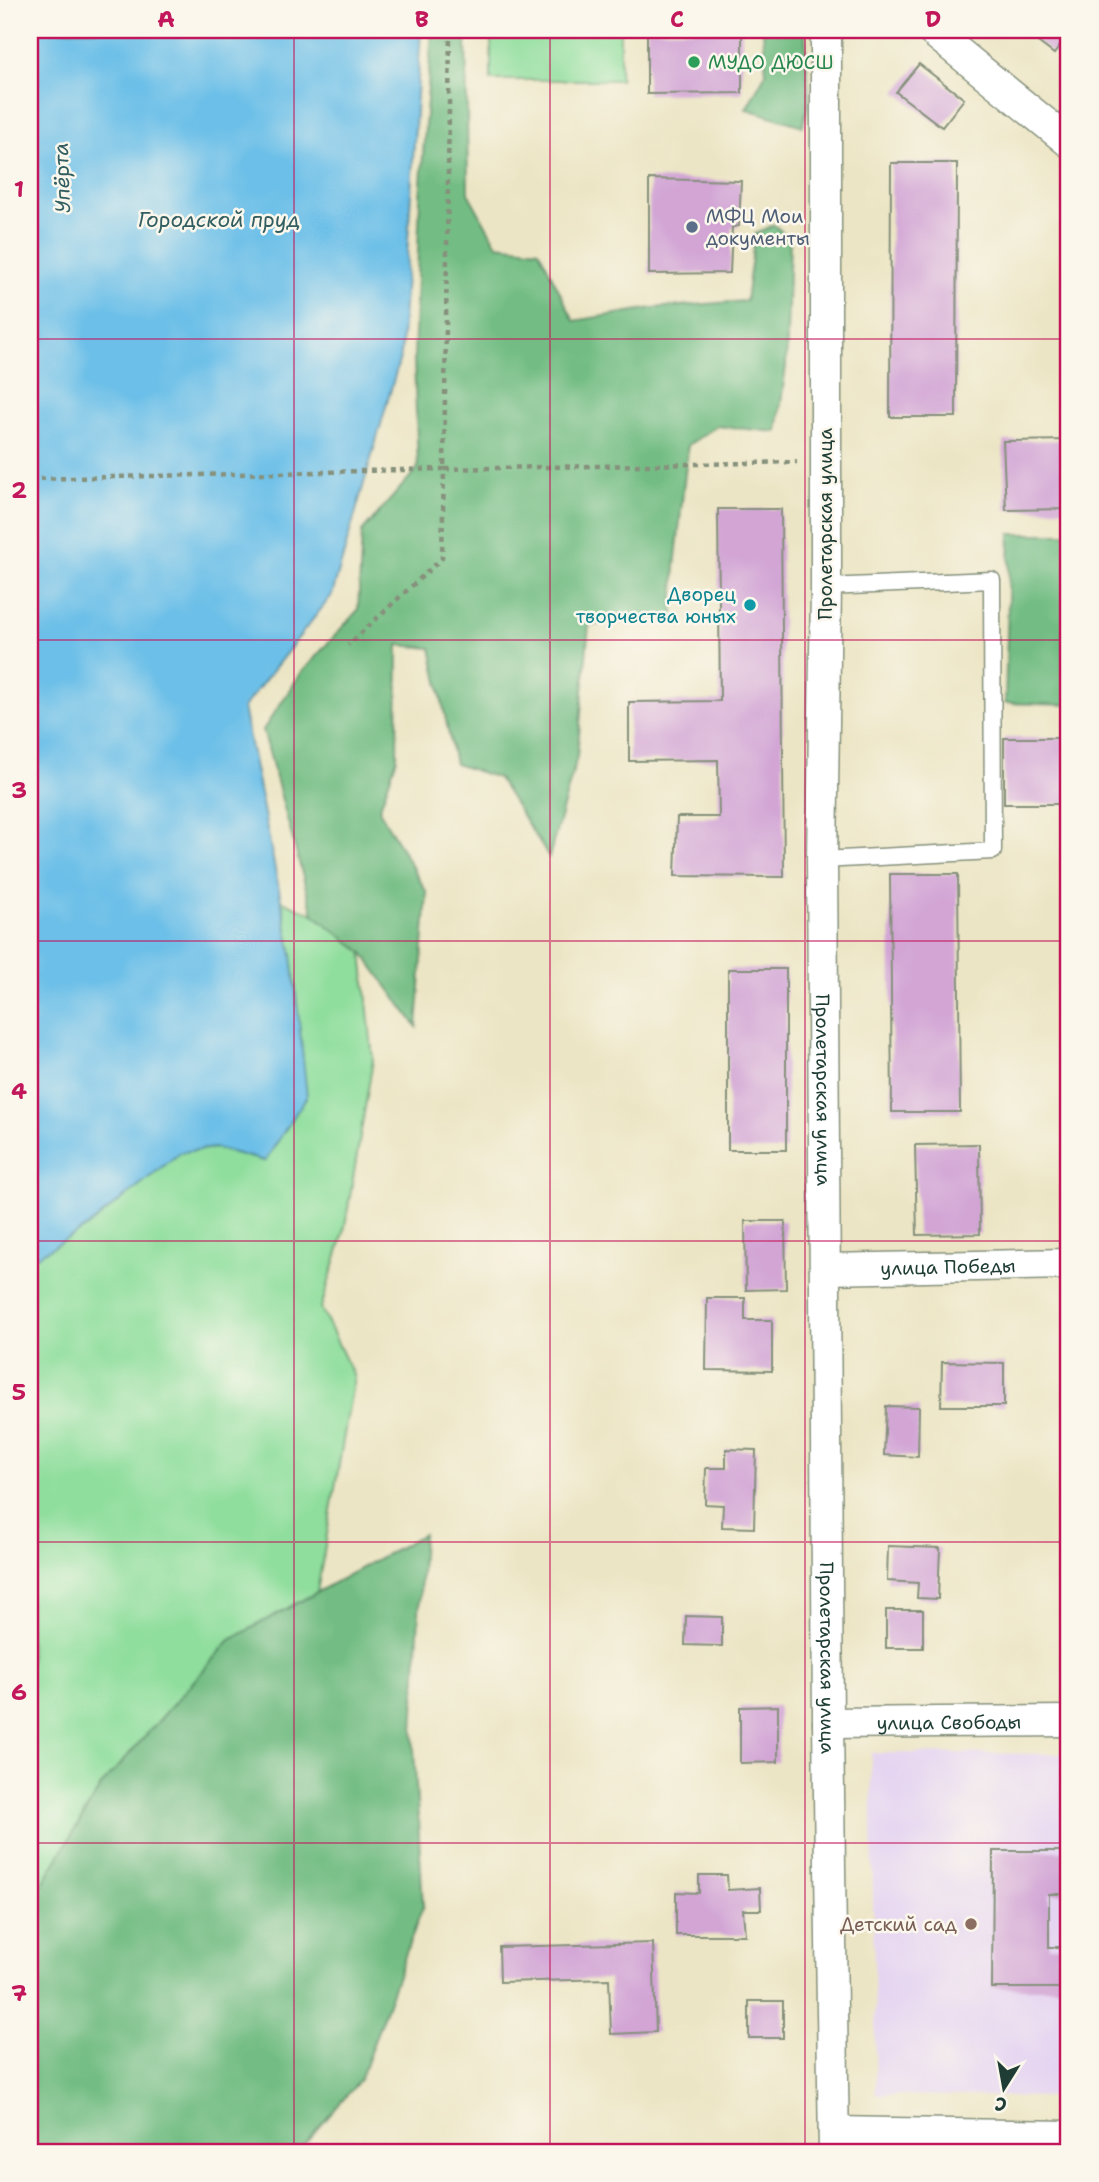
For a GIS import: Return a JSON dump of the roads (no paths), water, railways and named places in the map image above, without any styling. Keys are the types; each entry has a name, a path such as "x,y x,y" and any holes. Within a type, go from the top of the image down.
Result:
{"street":[{"name":"Пролетарская улица","path":"827,30 826,587 822,860 834,2142"},
{"path":"931,30 1069,142"},
{"name":"улица Победы","path":"826,1269 1069,1264"},
{"name":"улица Свободы","path":"828,1723 1069,1721"},
{"path":"834,2142 1069,2136"}],"lane":[{"path":"822,860 993,851 992,580 826,587"}],"water":[{"name":"Городской пруд","path":"30,30 421,30 401,354 332,595 243,708 292,955 307,1096 265,1161 215,1148 181,1152 87,1227 37,1256 30,1254"}],"place":[{"name":"МУДО ДЮСШ","path":"694,62"},
{"name":"МФЦ Мои документы","path":"692,227"},
{"name":"Дворец творчества юных","path":"750,605"},
{"name":"Детский сад","path":"971,1924"}],"water label":[{"name":"Упёрта","path":"62,178"}]}
